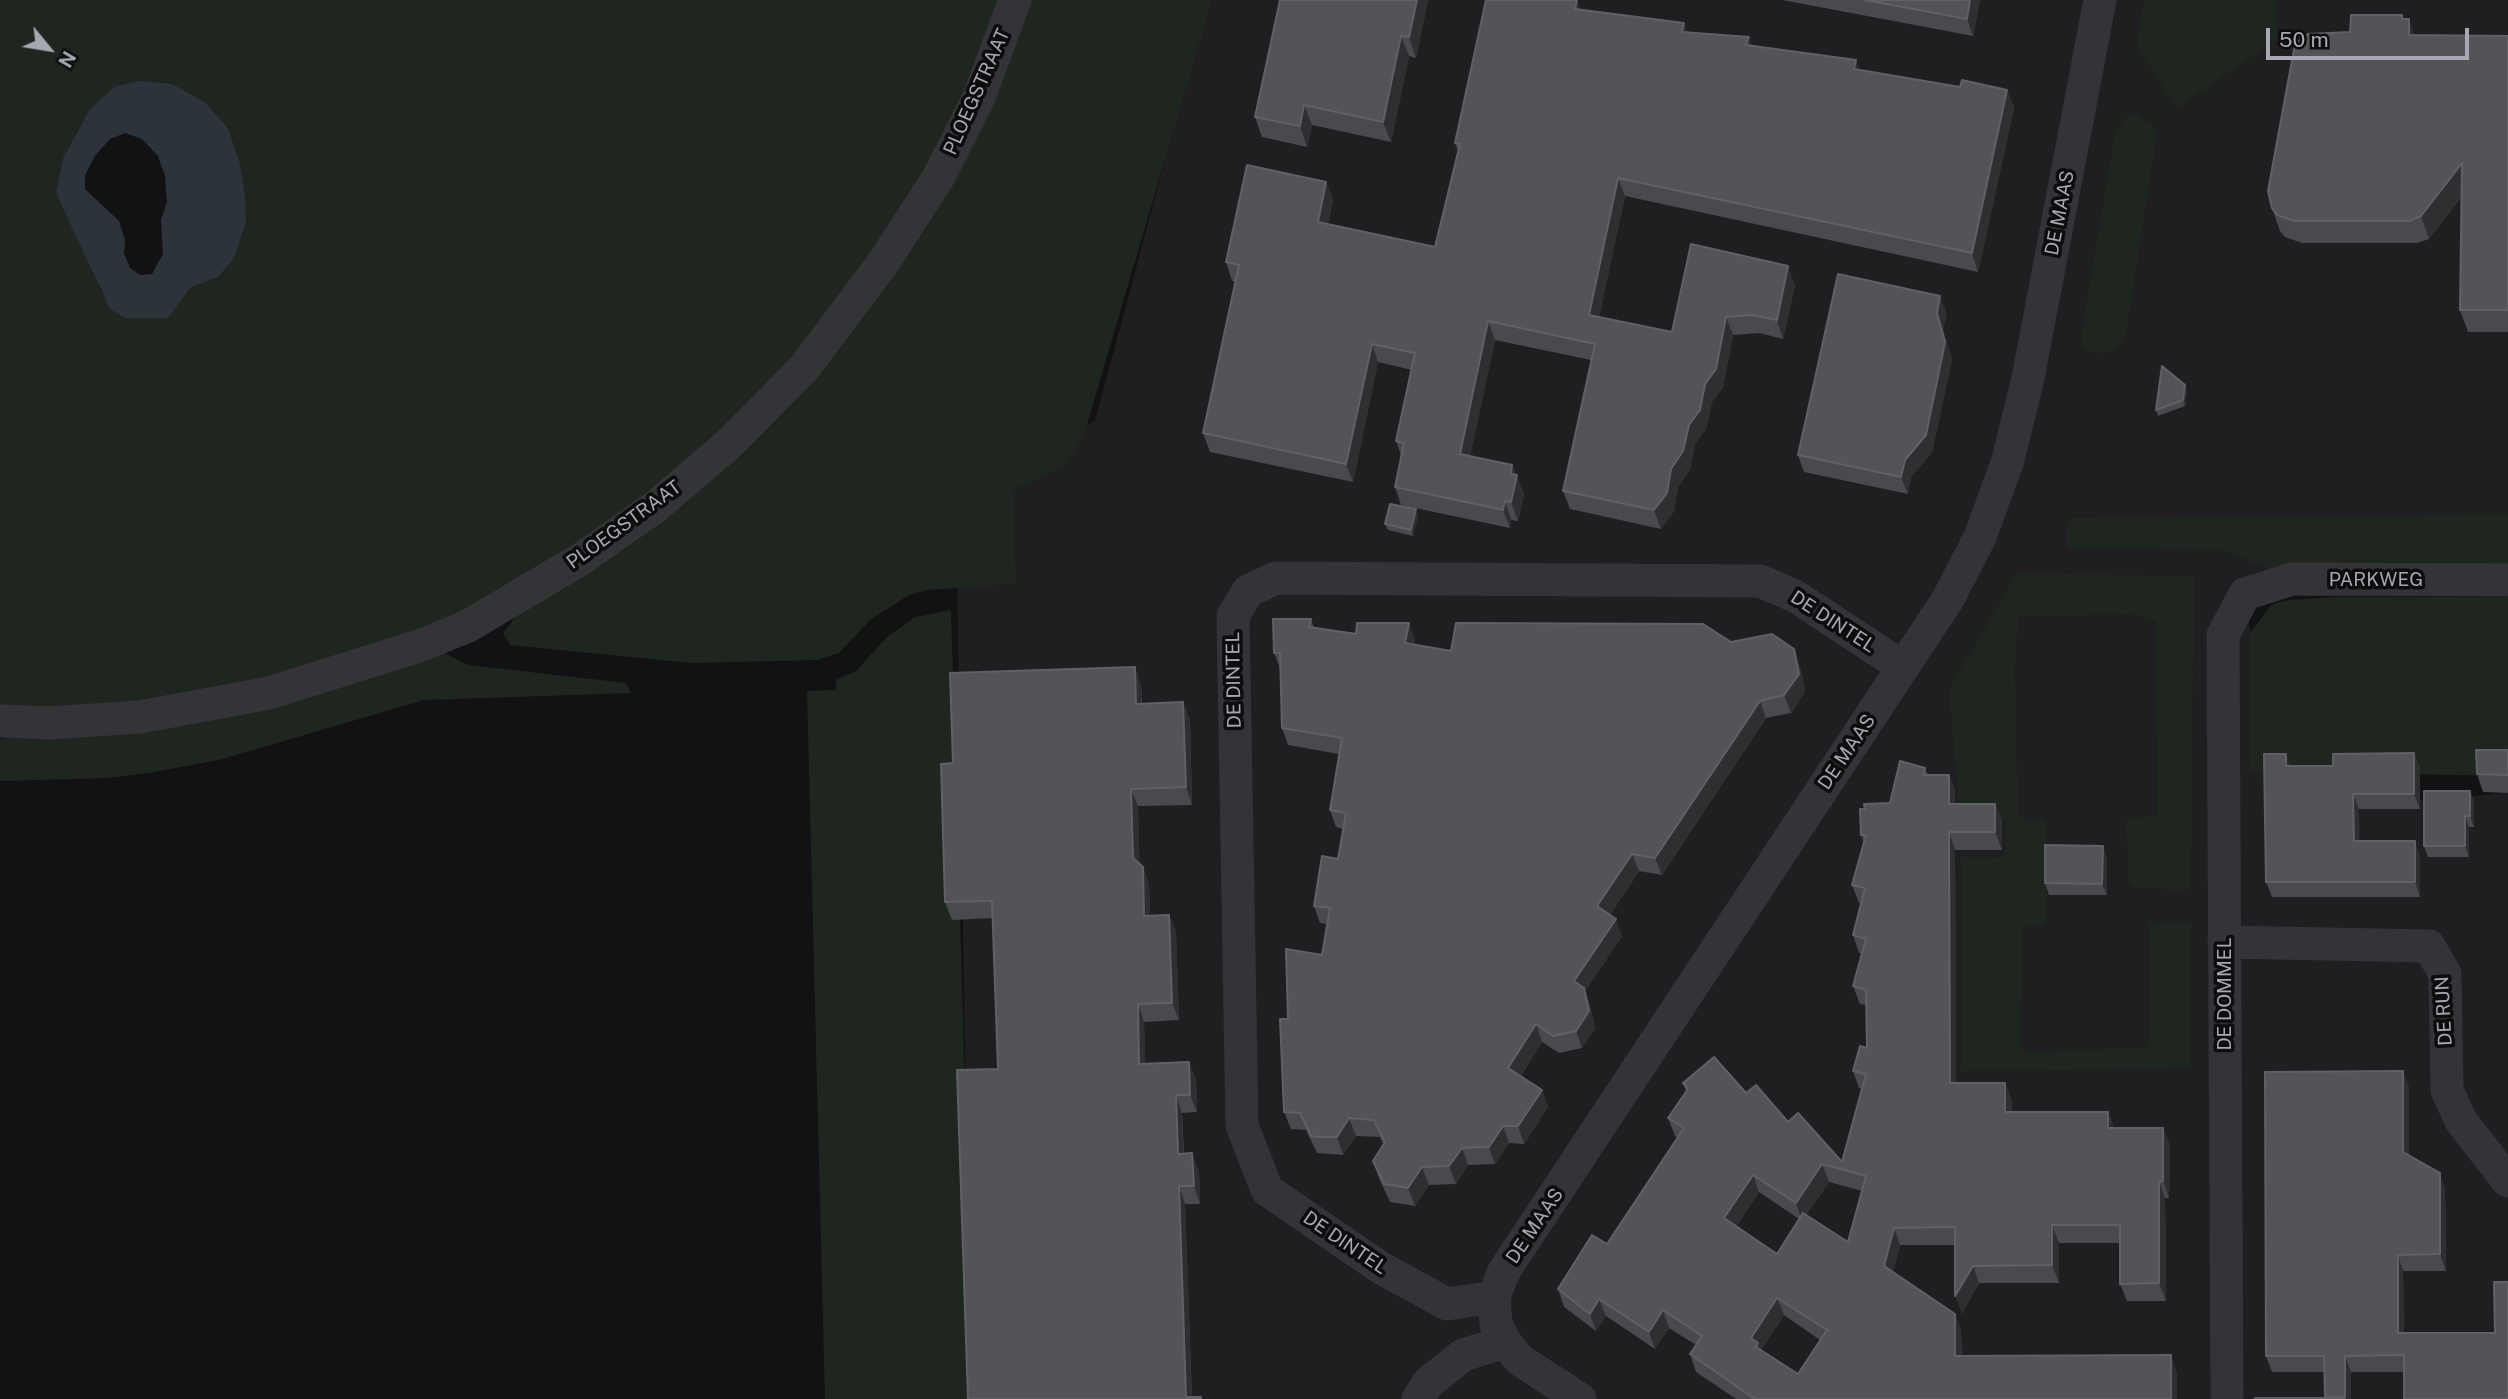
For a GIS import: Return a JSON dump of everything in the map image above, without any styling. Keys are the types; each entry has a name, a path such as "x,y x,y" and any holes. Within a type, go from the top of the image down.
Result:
{"street":[{"name":"PLOEGSTRAAT","path":"0,721 50,723 140,717 269,693 422,645 468,626 581,559 644,514 730,443 804,368 883,263 938,178 979,97 1015,0"},
{"name":"DE MAAS","path":"1494,1297 1504,1271 1948,599 1980,537 2008,460 2031,365 2100,0"},
{"name":"DE DINTEL","path":"1494,1297 1447,1304 1369,1261 1267,1190 1241,1125 1233,616 1248,591 1276,578 1760,581 1795,596 1903,667"},
{"name":"PARKWEG","path":"2245,594 2292,579 2508,580"},
{"name":"DE DOMMEL","path":"2227,1399 2223,635 2245,594"},
{"name":"DE RUN","path":"2224,942 2429,946 2445,974 2447,1090 2461,1121 2508,1181"},
{"path":"1494,1297 1496,1324 1505,1342 1520,1360 1580,1399"},
{"path":"1418,1399 1428,1383 1463,1355 1505,1342"}],"shaded area":[{"path":"0,0 1005,0 930,173 798,360 721,434 575,550 425,632 264,685 139,706 0,709","holes":["206,103 228,128 240,163 218,277 190,288 102,294 89,258 56,193 63,158 90,109"]},
{"path":"1027,0 1212,0 1085,431 1065,467 1013,490 1016,584 927,590 909,595 871,619 839,653 817,660 692,663 510,645 503,633 521,610 814,374"},
{"path":"1208,0 2508,0 2508,560 2245,598 2278,811 2508,793 2508,1399 971,1399 957,570 1013,472 1095,421"},
{"path":"2144,0 2277,0 2276,40 2177,108 2140,51 2137,38"},
{"path":"140,81 172,84 206,103 228,128 240,163 246,222 234,258 218,277 190,288 168,318 125,318 110,309 56,193 63,158 90,109 116,86","holes":["125,133 142,139 158,156 165,176 167,202 161,220 163,254 152,274 140,275 130,268 124,253 125,240 119,221 85,189 85,175 95,156 110,139"]},
{"path":"2137,114 2152,124 2157,134 2126,333 2114,350 2096,354 2083,347 2081,336 2114,139 2123,120 2129,115"},
{"path":"2508,514 2508,565 2322,565 2269,569 2224,550 2071,548 2067,544 2067,527 2073,518"},
{"path":"2017,573 2194,576 2191,885 2187,890 2135,888 2129,885 2126,819 2156,816 2157,813 2156,620 2128,614 2018,617 2015,671 2018,815 2025,819 2046,820 2047,922 2045,925 2029,925 2023,929 2020,1047 2027,1052 2147,1047 2150,1030 2149,923 2191,922 2191,1069 1961,1071 1961,857 2004,858 2007,819 1960,817 1949,690"},
{"path":"2336,597 2508,597 2508,776 2249,771 2250,633 2272,604 2289,600"},
{"path":"951,610 974,1399 825,1399 807,691 836,690 836,680 856,671 887,637 915,617"},
{"path":"445,653 468,665 626,683 631,693 424,700 219,760 106,778 0,781 0,739 49,733"}],"building":[{"path":"1280,0 1417,0 1409,37 1401,36 1383,122 1304,105 1300,126 1255,117"},
{"path":"1486,0 1577,0 1575,9 1684,23 1682,32 1749,37 1746,45 1856,60 1854,69 1960,87 1962,80 2007,90 1972,253 1618,178 1589,315 1672,332 1691,244 1788,266 1777,320 1752,315 1726,317 1716,369 1705,384 1700,410 1689,425 1683,451 1671,469 1667,493 1654,510 1563,491 1595,344 1488,321 1460,454 1512,465 1511,474 1517,475 1511,502 1505,501 1503,510 1395,487 1404,443 1396,441 1415,353 1372,344 1346,464 1203,433 1239,265 1226,262 1247,165 1326,182 1318,222 1435,247 1460,144 1455,143"},
{"path":"1865,0 1970,0 1967,19"},
{"path":"2351,15 2402,15 2402,19 2409,19 2409,35 2508,36 2508,310 2460,310 2462,163 2421,216 2409,221 2294,221 2277,215 2272,208 2268,191 2295,44 2308,34 2350,32"},
{"path":"1838,274 1940,296 1937,313 1945,342 1926,435 1905,460 1901,477 1798,455"},
{"path":"2162,366 2185,385 2183,400 2156,410"},
{"path":"1390,504 1416,509 1411,530 1385,524"},
{"path":"1273,619 1311,619 1309,627 1356,634 1357,623 1409,623 1405,643 1451,651 1456,623 1703,624 1731,642 1772,634 1794,649 1799,674 1784,695 1760,701 1655,858 1632,854 1597,906 1616,919 1574,981 1584,988 1589,1011 1576,1031 1553,1036 1536,1024 1508,1068 1542,1090 1518,1126 1503,1126 1489,1147 1462,1148 1449,1166 1422,1167 1408,1188 1384,1184 1373,1161 1385,1142 1374,1120 1349,1118 1337,1137 1319,1137 1311,1136 1300,1113 1284,1112 1280,1019 1288,1019 1286,949 1322,955 1330,908 1314,906 1322,856 1338,859 1346,813 1330,810 1342,738 1282,728 1280,653 1274,653"},
{"path":"1135,667 1136,704 1183,702 1186,787 1131,789 1133,858 1143,867 1144,916 1169,915 1172,1003 1138,1004 1139,1064 1189,1062 1190,1095 1176,1095 1178,1154 1192,1153 1194,1186 1179,1186 1186,1397 1201,1399 968,1399 957,1070 998,1069 992,901 945,902 941,764 953,763 950,673"},
{"path":"2476,750 2508,750 2508,775 2477,774"},
{"path":"2414,753 2414,794 2353,794 2354,841 2415,841 2415,882 2266,882 2264,754 2286,754 2286,766 2333,766 2333,754"},
{"path":"1900,761 1925,768 1923,775 1949,775 1949,804 1995,804 1995,832 1949,832 1950,1083 2005,1083 2005,1112 2108,1112 2108,1128 2163,1128 2163,1181 2159,1181 2159,1283 2120,1284 2120,1225 2052,1225 2052,1265 1973,1266 1955,1296 1955,1227 1894,1228 1884,1266 1955,1314 1955,1356 2171,1355 2171,1399 1755,1399 1690,1354 1702,1336 1663,1310 1649,1332 1599,1299 1590,1314 1558,1289 1592,1235 1607,1244 1684,1128 1668,1118 1688,1089 1683,1083 1714,1057 1746,1093 1756,1085 1788,1122 1798,1113 1842,1162 1866,1074 1853,1071 1860,1046 1867,1048 1866,990 1853,986 1866,939 1853,935 1865,888 1852,885 1866,835 1861,835 1860,809 1865,809 1864,804 1890,803","holes":["1822,1164 1866,1176 1848,1242 1803,1213 1777,1254 1724,1218 1753,1175 1796,1203","1777,1298 1827,1330 1798,1374 1756,1347 1758,1343 1751,1338"]},
{"path":"2424,791 2470,791 2470,816 2465,816 2465,846 2424,846"},
{"path":"2045,845 2103,846 2102,884 2045,883"},
{"path":"2403,1071 2403,1152 2440,1173 2440,1254 2398,1255 2398,1333 2495,1333 2494,1282 2508,1282 2508,1399 2404,1399 2404,1355 2345,1356 2345,1397 2325,1397 2324,1356 2266,1356 2265,1072"},
{"path":"2344,1398 2344,1399 2255,1399"}]}
